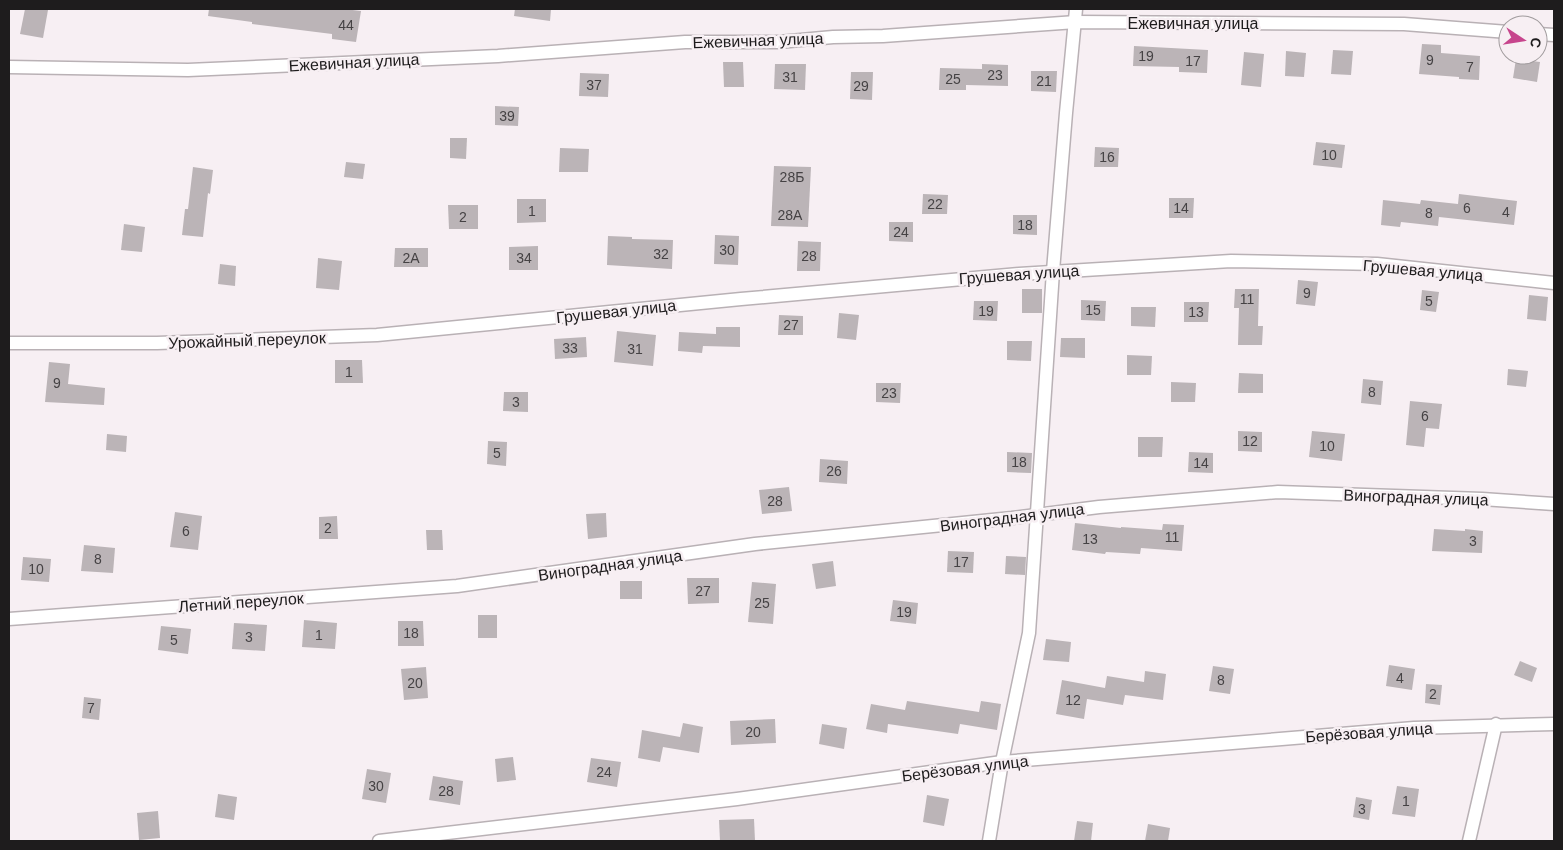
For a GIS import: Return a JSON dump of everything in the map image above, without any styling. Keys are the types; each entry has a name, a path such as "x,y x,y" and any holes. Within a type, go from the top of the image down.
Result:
{"street":[{"path":"988,841 1002,762 1029,633 1053,271 1076,9"},
{"name":"Ежевичная улица","path":"9,67 188,70 498,56 685,42 779,42 1076,22 1404,24 1498,31"},
{"name":"Грушевая улица","path":"484,324 1053,271 1231,261 1376,264 1554,283"},
{"name":"Урожайный переулок","path":"9,343 157,343 377,335 484,324"},
{"name":"Виноградная улица","path":"472,584 755,544 1099,507 1278,492 1482,499 1554,504"},
{"name":"Летний переулок","path":"9,619 472,584"},
{"path":"1469,841 1496,724"},
{"name":"Берёзовая улица","path":"379,841 736,799 1002,762 1414,728 1496,724 1554,724"}],"building":[{"path":"25,9 48,10 43,38 20,34"},
{"path":"209,9 344,9 361,11 356,42 332,39 332,34 252,24 252,22 208,16"},
{"path":"515,9 551,9 550,21 514,16"},
{"path":"1422,44 1441,45 1441,53 1480,56 1479,80 1419,74"},
{"path":"1134,46 1208,50 1207,73 1179,72 1179,67 1133,66"},
{"path":"1333,50 1353,51 1351,75 1331,74"},
{"path":"1286,51 1306,53 1304,77 1285,76"},
{"path":"1244,52 1264,54 1261,87 1241,85"},
{"path":"723,62 743,62 744,87 724,87"},
{"path":"775,64 806,64 805,90 774,89"},
{"path":"982,64 1008,65 1008,86 966,85 966,90 939,90 940,68 982,69"},
{"path":"1515,65 1540,65 1537,82 1513,78"},
{"path":"1031,71 1057,71 1056,92 1031,91"},
{"path":"851,72 873,72 872,100 850,99"},
{"path":"580,73 609,74 608,97 579,96"},
{"path":"495,106 519,107 518,126 495,125"},
{"path":"450,138 467,138 466,159 450,158"},
{"path":"1316,142 1345,145 1342,168 1313,165"},
{"path":"1095,147 1119,148 1118,167 1094,167"},
{"path":"560,148 589,149 588,172 559,172"},
{"path":"346,162 365,164 363,179 344,177"},
{"path":"774,166 811,167 808,227 771,226"},
{"path":"193,167 213,170 210,194 208,193 203,237 182,235 185,209 188,209"},
{"path":"923,194 948,195 947,214 922,214"},
{"path":"1459,194 1517,201 1514,225 1439,217 1438,226 1401,222 1400,227 1381,225 1383,200 1420,204 1421,200 1458,204"},
{"path":"1169,198 1194,198 1193,218 1169,218"},
{"path":"517,199 546,199 546,222 517,223"},
{"path":"448,205 478,205 478,229 449,229"},
{"path":"1013,215 1037,215 1037,235 1013,234"},
{"path":"889,222 913,222 913,242 889,241"},
{"path":"124,224 145,227 142,252 121,250"},
{"path":"715,235 739,236 738,265 714,264"},
{"path":"608,236 632,237 632,239 673,240 672,269 607,265"},
{"path":"798,241 821,242 820,271 797,271"},
{"path":"538,246 538,270 509,270 509,247"},
{"path":"395,248 428,248 428,267 394,267"},
{"path":"318,258 342,261 339,290 316,288"},
{"path":"220,264 236,266 235,286 218,284"},
{"path":"1298,280 1318,282 1315,306 1296,304"},
{"path":"1022,289 1042,289 1042,313 1022,313"},
{"path":"1235,289 1259,289 1258,326 1263,326 1262,345 1238,345 1239,308 1234,308"},
{"path":"1422,290 1439,292 1436,312 1420,310"},
{"path":"1529,295 1548,297 1546,321 1527,319"},
{"path":"1081,300 1106,301 1105,321 1081,320"},
{"path":"974,301 998,301 997,321 973,320"},
{"path":"1184,302 1209,302 1208,322 1184,322"},
{"path":"1131,307 1156,307 1155,327 1131,326"},
{"path":"839,313 859,315 856,340 837,338"},
{"path":"779,315 803,316 803,335 778,335"},
{"path":"716,327 740,327 740,347 703,346 702,353 678,351 679,332 716,334"},
{"path":"617,331 656,335 653,366 614,362"},
{"path":"586,337 587,357 555,359 554,339"},
{"path":"1061,338 1085,338 1085,358 1060,357"},
{"path":"1007,341 1032,341 1031,361 1007,360"},
{"path":"1127,355 1152,356 1151,375 1127,375"},
{"path":"335,360 362,360 363,383 335,383"},
{"path":"49,362 70,364 68,384 105,388 104,405 45,402"},
{"path":"1508,369 1528,371 1526,387 1507,385"},
{"path":"1239,373 1263,374 1263,393 1238,393"},
{"path":"1363,379 1383,381 1381,405 1361,403"},
{"path":"1171,382 1196,383 1195,402 1171,402"},
{"path":"876,383 901,383 900,403 876,402"},
{"path":"504,392 528,392 528,412 503,411"},
{"path":"1410,401 1442,404 1439,429 1426,428 1424,447 1406,445"},
{"path":"1238,431 1262,432 1262,452 1238,451"},
{"path":"1312,431 1345,434 1342,461 1309,457"},
{"path":"107,434 127,436 126,452 106,450"},
{"path":"1138,437 1163,437 1162,457 1138,457"},
{"path":"488,441 507,442 506,466 487,464"},
{"path":"1007,452 1032,453 1031,473 1007,472"},
{"path":"1189,452 1213,453 1213,473 1188,472"},
{"path":"820,459 848,461 847,484 819,482"},
{"path":"789,487 792,511 762,514 759,490"},
{"path":"175,512 202,516 198,550 170,547"},
{"path":"606,513 607,537 588,539 586,514"},
{"path":"337,516 338,539 319,539 319,517"},
{"path":"1075,523 1162,530 1163,524 1184,525 1182,551 1141,548 1140,554 1106,552 1105,554 1072,550"},
{"path":"1434,529 1483,531 1482,553 1432,551"},
{"path":"426,530 442,530 443,550 427,550"},
{"path":"84,545 115,548 113,573 81,571"},
{"path":"948,551 974,552 973,573 947,572"},
{"path":"1006,556 1026,557 1025,575 1005,574"},
{"path":"23,557 51,559 49,582 21,580"},
{"path":"833,561 836,586 816,589 812,564"},
{"path":"687,578 719,578 719,603 688,604"},
{"path":"620,581 642,581 642,599 620,599"},
{"path":"752,582 776,584 773,624 748,622"},
{"path":"893,600 918,603 916,624 890,621"},
{"path":"478,615 497,615 497,638 478,638"},
{"path":"304,620 337,623 335,649 302,647"},
{"path":"398,621 423,621 424,646 398,646"},
{"path":"234,623 267,625 265,651 232,649"},
{"path":"161,626 191,629 188,654 158,650"},
{"path":"1046,639 1071,642 1069,662 1043,660"},
{"path":"1520,661 1537,668 1532,682 1514,675"},
{"path":"1389,665 1415,669 1412,690 1386,686"},
{"path":"1213,666 1234,669 1230,694 1209,691"},
{"path":"426,667 428,698 404,700 401,669"},
{"path":"1145,671 1166,674 1163,700 1125,695 1123,705 1087,699 1084,719 1056,714 1062,680 1105,688 1107,676 1144,682"},
{"path":"1426,684 1442,685 1440,705 1425,703"},
{"path":"84,697 101,699 99,720 82,718"},
{"path":"907,701 979,712 981,701 1001,704 997,730 960,724 958,734 888,724 887,733 866,729 871,704 905,710"},
{"path":"775,719 776,743 731,745 730,721"},
{"path":"683,723 703,727 699,753 663,747 660,762 638,758 642,730 680,737"},
{"path":"822,724 847,728 844,749 819,744"},
{"path":"513,757 516,780 497,782 495,759"},
{"path":"591,758 621,762 617,787 587,782"},
{"path":"367,769 391,773 386,803 362,799"},
{"path":"433,776 463,781 460,805 429,800"},
{"path":"1397,786 1419,789 1415,817 1392,814"},
{"path":"218,794 237,797 234,820 215,817"},
{"path":"927,795 949,799 944,826 923,822"},
{"path":"1356,797 1372,800 1369,820 1353,817"},
{"path":"158,811 160,838 139,840 137,813"},
{"path":"754,819 755,841 720,841 719,820"},
{"path":"1077,821 1093,823 1091,841 1074,841"},
{"path":"1148,824 1170,828 1168,841 1145,841"}]}
